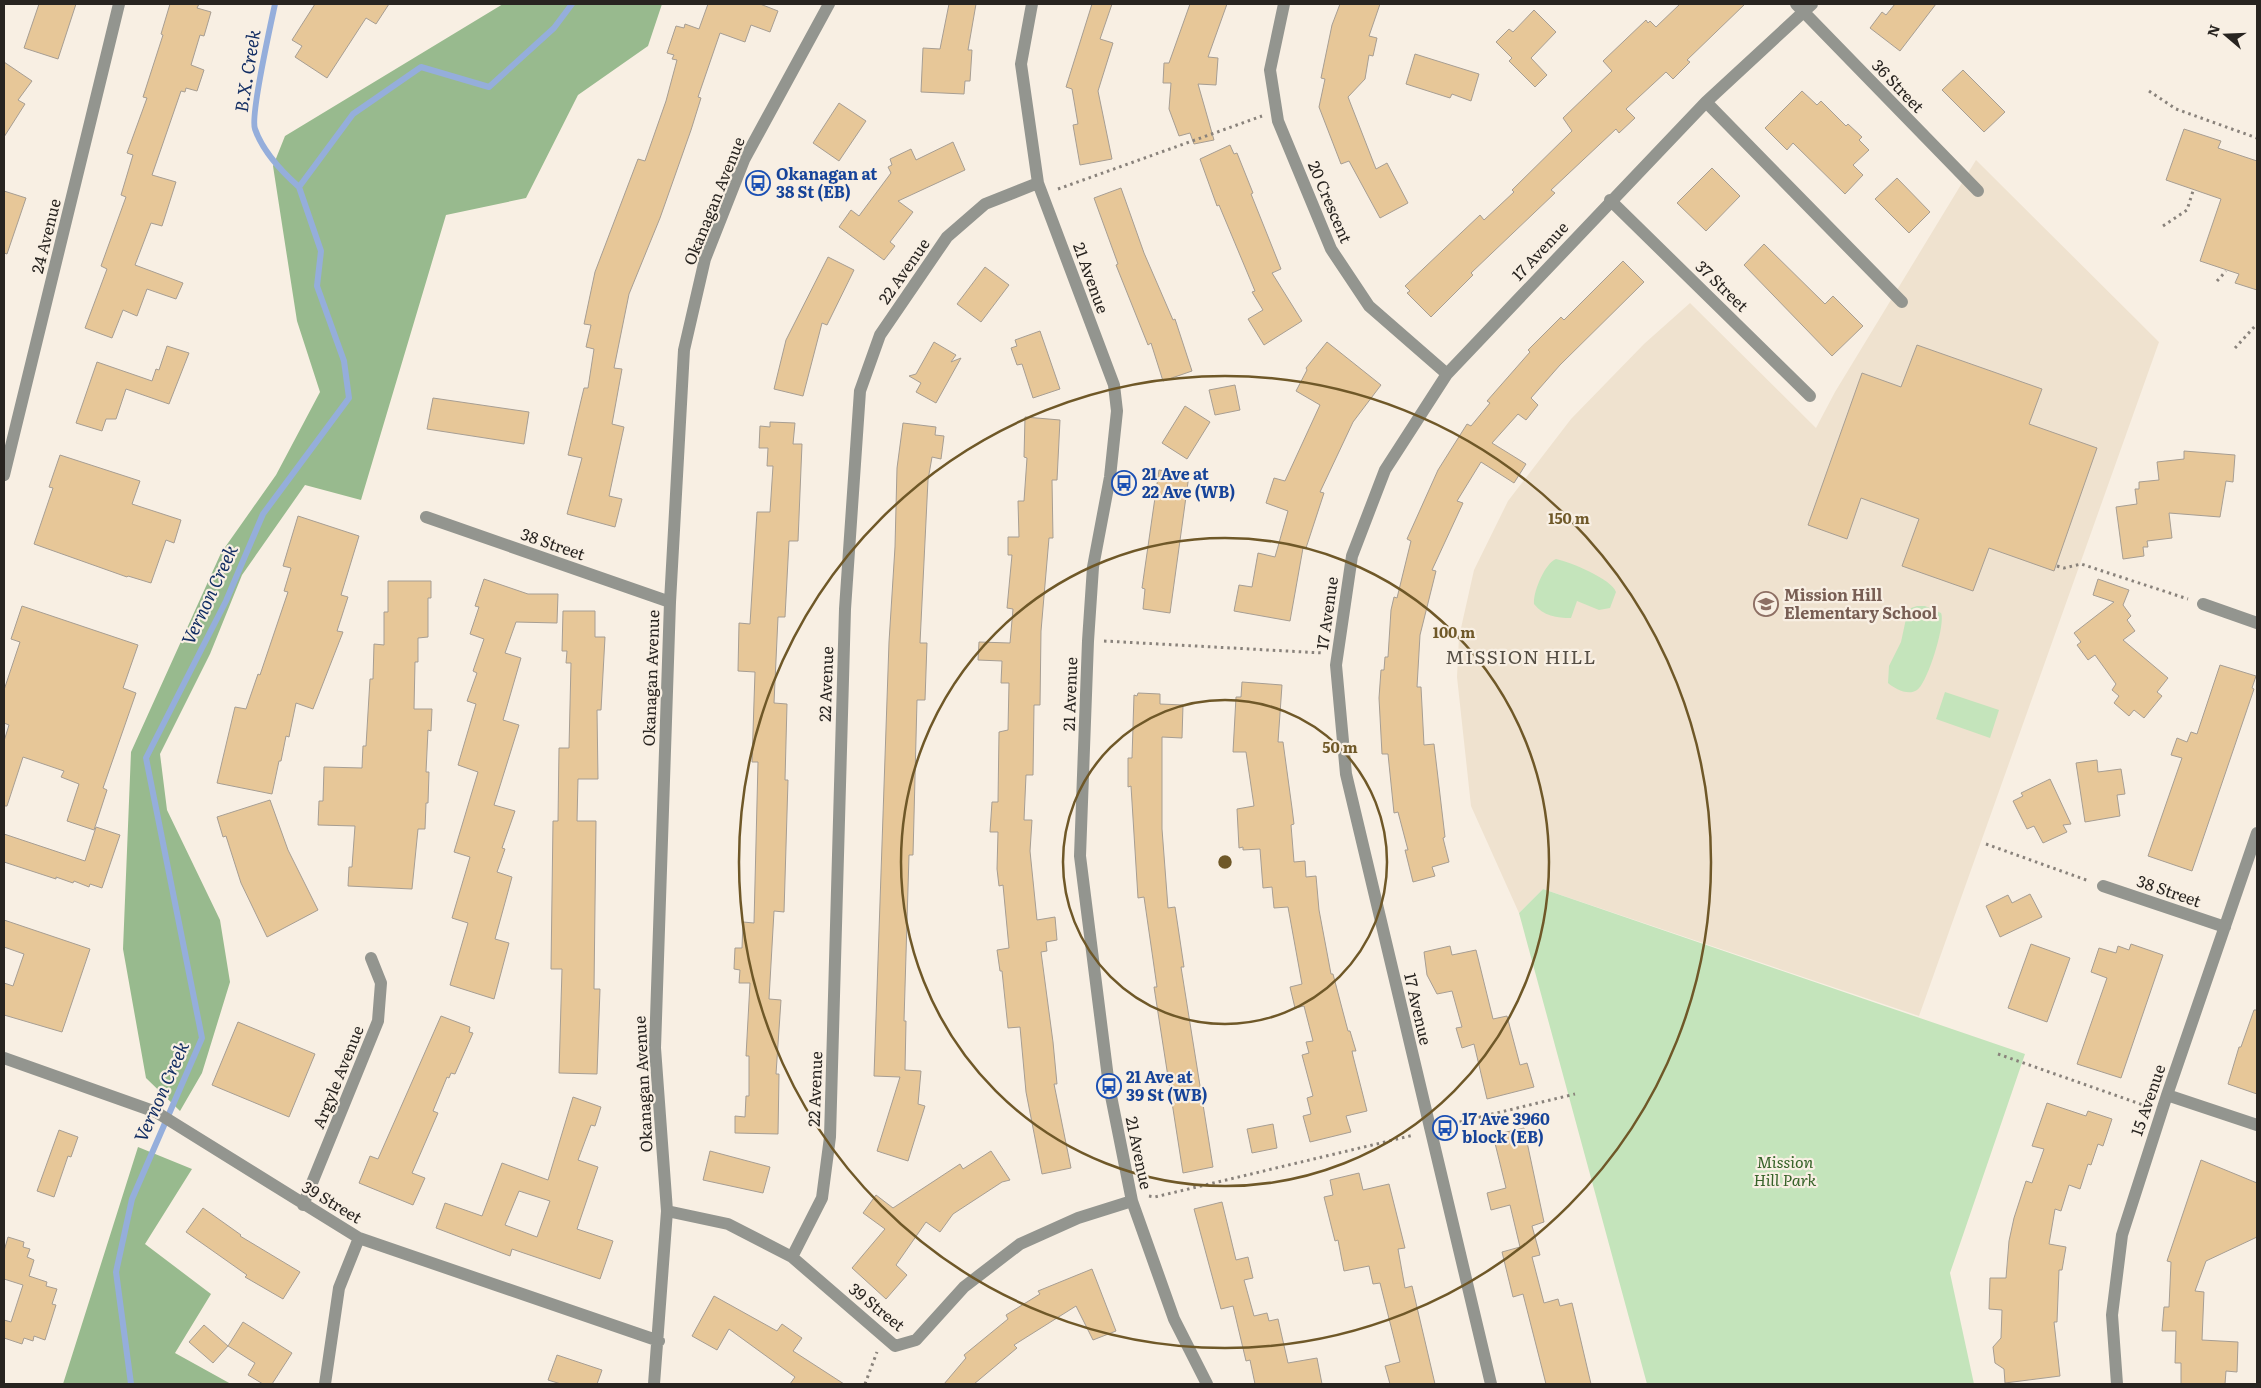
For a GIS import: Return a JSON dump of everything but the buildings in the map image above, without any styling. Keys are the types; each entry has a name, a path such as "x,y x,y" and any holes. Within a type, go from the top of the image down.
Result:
{"street":[{"name":"24 Avenue","path":"4,475 119,4"},
{"name":"Okanagan Avenue","path":"654,1384 659,1340 667,1211 655,1048 670,602 684,350 705,259 744,160 829,4"},
{"name":"21 Avenue","path":"1032,4 1021,64 1041,189 1114,385 1117,410 1110,477 1093,567 1088,640 1080,856 1109,1086 1132,1197 1174,1319 1208,1384"},
{"name":"20 Crescent","path":"1284,4 1270,70 1276,111 1278,121 1331,249 1369,306 1447,374"},
{"name":"17 Avenue","path":"1491,1384 1346,774 1336,664 1352,556 1385,470 1447,374 1610,200 1706,102 1804,7"},
{"name":"36 Street","path":"1804,7 1978,191"},
{"path":"1706,102 1902,302"},
{"name":"22 Avenue","path":"792,1257 822,1198 830,1137 845,609 860,391 880,335 947,237 985,204 1041,189"},
{"name":"37 Street","path":"1610,200 1810,396"},
{"name":"38 Street","path":"426,517 670,602"},
{"path":"2203,604 2257,624"},
{"name":"15 Avenue","path":"2118,1384 2112,1315 2122,1235 2161,1112 2257,833"},
{"name":"38 Street","path":"2103,886 2225,927"},
{"name":"Argyle Avenue","path":"303,1205 378,1021 380,983 371,958"},
{"name":"39 Street","path":"4,1058 156,1112 359,1238 659,1340"},
{"path":"2167,1095 2257,1125"},
{"name":"39 Street","path":"667,1211 728,1224 792,1257 895,1346 916,1340 964,1287 1020,1244 1078,1218 1132,1197"},
{"path":"325,1384 339,1288 359,1238"}],"path":[{"path":"2149,91 2176,109 2257,138"},
{"path":"1041,189 1276,111"},
{"path":"2163,226 2187,210 2193,191"},
{"path":"2217,281 2226,271"},
{"path":"2235,348 2257,324"},
{"path":"2057,566 2064,568 2082,564 2203,604"},
{"path":"1088,640 1338,654"},
{"path":"1986,844 2103,886"},
{"path":"1998,1054 2161,1112"},
{"path":"1446,1125 1576,1094"},
{"path":"1132,1197 1155,1197 1414,1135"},
{"path":"865,1384 883,1335"}],"shaded area":[{"name":"Mission Hill Elementary School","path":"1976,160 2159,342 1919,1016 1543,889 1519,913 1471,806 1457,677 1459,637 1474,570 1508,501 1571,419 1644,344 1690,303 1816,428 1835,392"}],"green space":[{"path":"503,4 662,4 648,46 578,95 526,198 446,215 361,500 305,485 242,575 210,654 160,754 167,810 220,920 230,982 202,1073 180,1111 146,1078 123,949 131,752 221,553 276,475 320,392 297,321 273,166 285,136"},
{"path":"1556,559 1590,572 1613,587 1616,592 1610,608 1599,610 1577,601 1571,618 1561,618 1551,616 1538,608 1534,604 1534,599 1538,586 1548,566"},
{"path":"1925,606 1941,613 1941,629 1926,677 1917,690 1906,692 1888,683 1889,666 1901,642 1907,614 1911,608"},
{"path":"1945,692 1999,710 1990,738 1936,719"},
{"name":"Mission Hill Park","path":"1543,889 2025,1054 1950,1273 1974,1384 1647,1384 1519,913"},
{"path":"138,1147 192,1169 145,1244 211,1294 175,1353 231,1384 63,1384"}],"waterway":[{"name":"B.X. Creek","path":"275,4 255,107 255,129 273,161 299,187"},
{"name":"Vernon Creek","path":"299,187 353,114 421,67 489,87 554,28 572,4"},
{"name":"Vernon Creek","path":"131,1384 116,1272 132,1199 202,1038 146,758 226,601 263,514 349,398 344,361 317,286 321,251 299,187"}],"place":[{"name":"Okanagan at 38 St (EB)","path":"758,183"},
{"name":"21 Ave at 22 Ave (WB)","path":"1124,483"},
{"name":"Mission Hill Elementary School","path":"1766,604"},
{"name":"21 Ave at 39 St (WB)","path":"1109,1086"},
{"name":"17 Ave 3960 block (EB)","path":"1445,1128"}],"district":[{"name":"MISSION HILL","path":"1521,657"}]}
